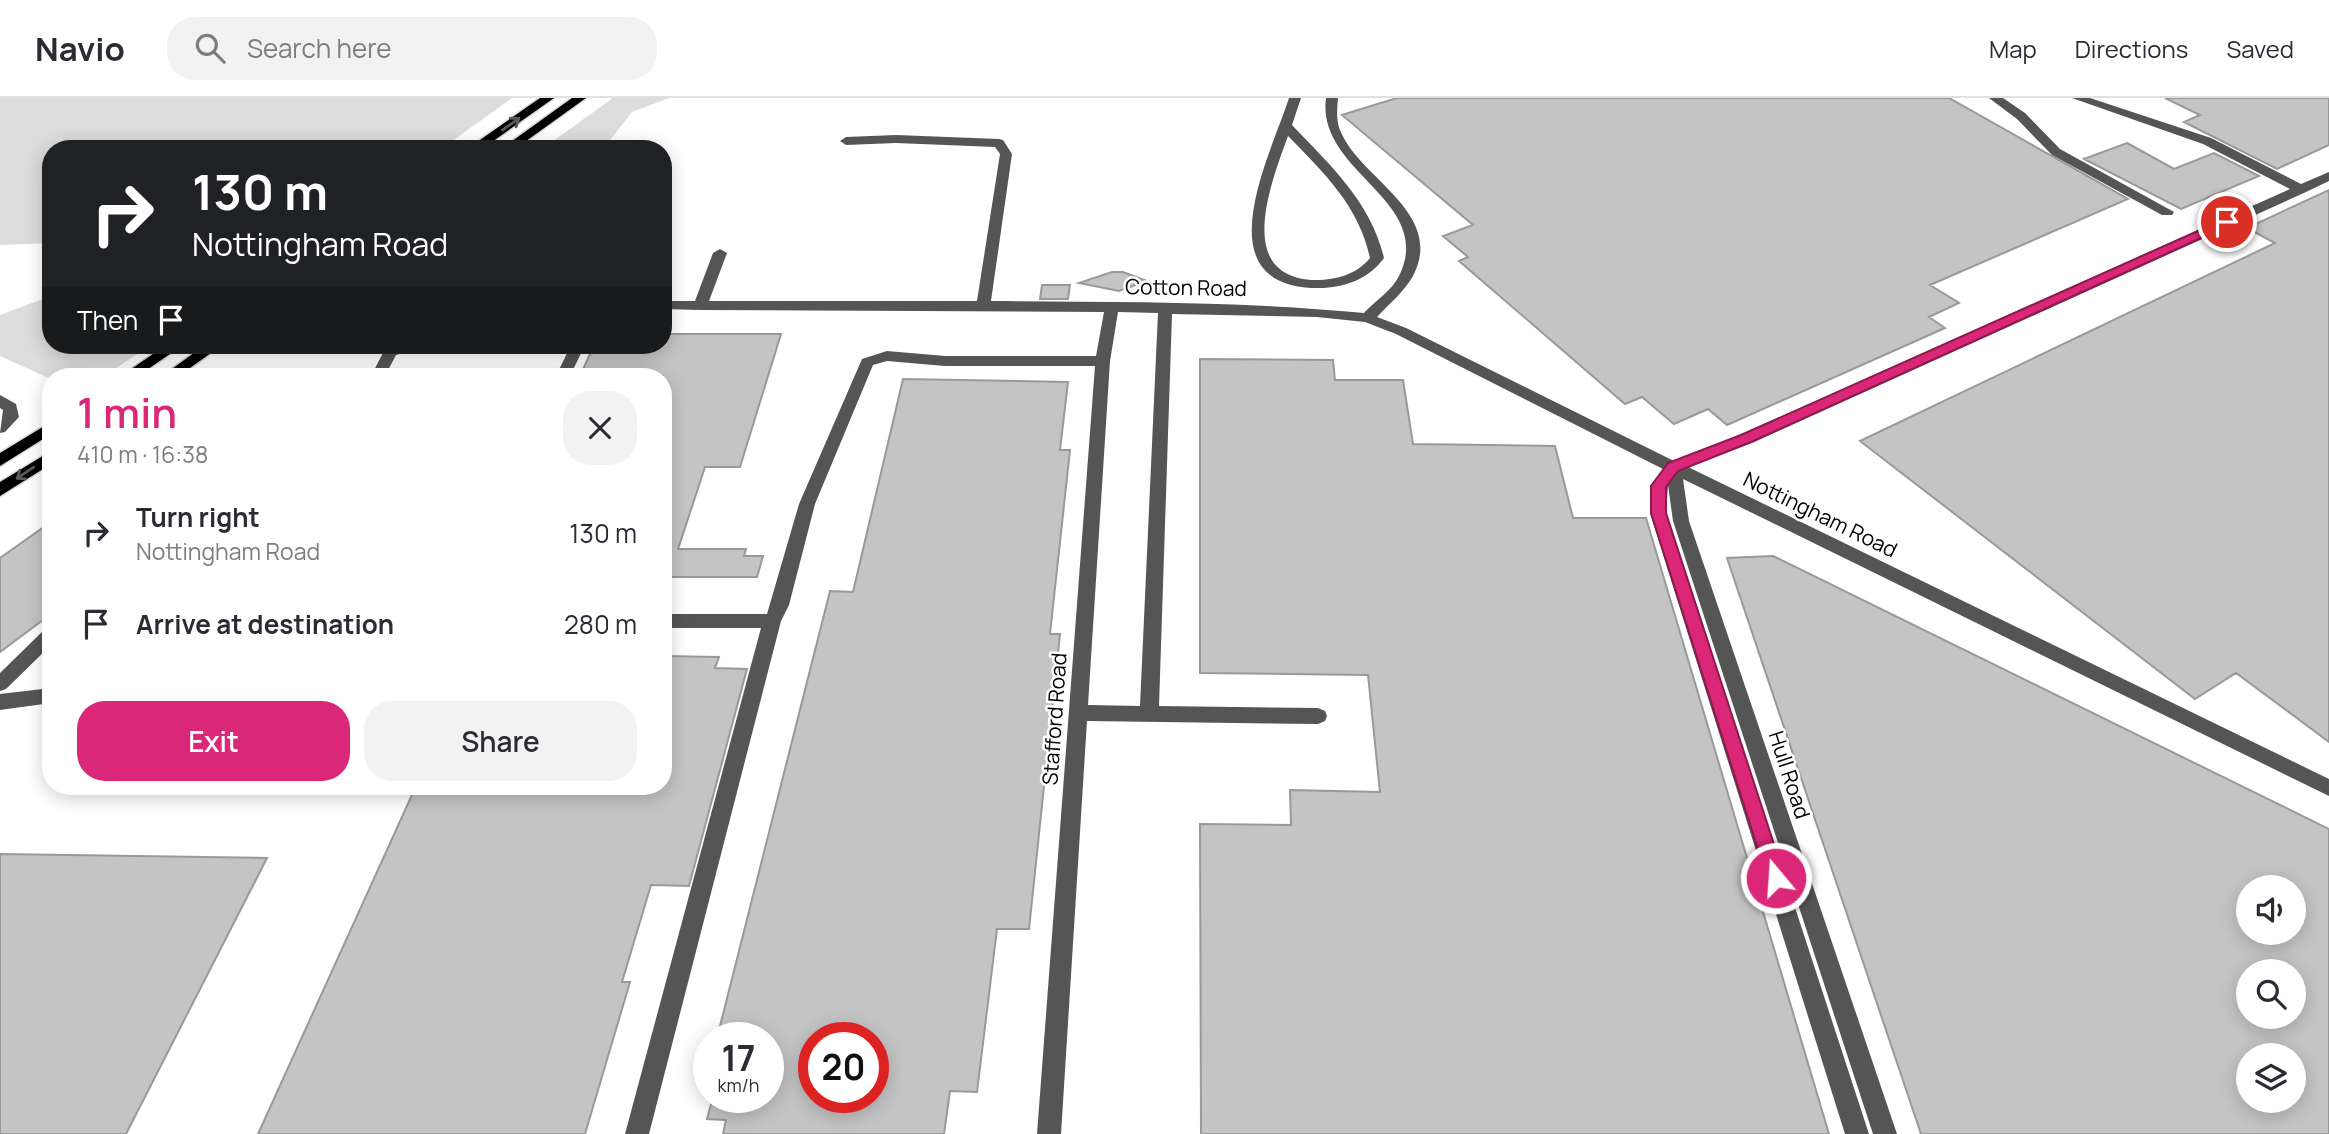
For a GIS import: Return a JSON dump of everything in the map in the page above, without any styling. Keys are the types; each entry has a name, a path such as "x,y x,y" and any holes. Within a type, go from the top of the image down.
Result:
{"main road":[{"path":"486,140 548,98"},
{"path":"520,140 580,98"},
{"path":"140,368 162,354"},
{"path":"181,368 202,354"},
{"path":"0,460 42,433"},
{"path":"0,490 42,462"}],"street":[{"path":"1286,126 1344,190 1366,222 1375,241 1377,258 1366,271 1330,284 1292,281 1276,274 1266,265 1260,253 1259,215 1275,155 1295,98"},
{"path":"1332,98 1330,117 1336,136 1397,206 1409,228 1414,253 1407,275 1367,318"},
{"path":"1995,98 2021,116 2056,152 2167,212"},
{"path":"2078,98 2207,141 2301,188"},
{"path":"846,141 896,139 999,143 1006,154 998,221 983,306"},
{"name":"Nottingham Road","path":"1673,467 1746,439 2329,176"},
{"path":"700,306 720,253"},
{"name":"Cotton Road","path":"672,305 1112,307 1317,313 1367,318 1401,331 1673,467"},
{"name":"Stafford Road","path":"1049,1134 1103,361 1112,307"},
{"path":"1149,714 1165,308"},
{"path":"637,1134 772,621 780,605 807,505 867,362 887,356 945,361 1103,361"},
{"path":"0,400 11,408 11,417 0,428"},
{"path":"1673,467 1658,486 1658,513 1857,1134"},
{"name":"Nottingham Road","path":"1673,467 2329,788"},
{"name":"Hull Road","path":"1673,467 1681,521 1885,1134"},
{"path":"672,621 772,621"},
{"path":"0,684 42,643"},
{"path":"0,702 42,696"},
{"path":"1078,713 1318,716"}],"shaded area":[{"path":"0,98 512,98 454,140 42,140 42,243 0,245"},
{"path":"613,98 669,98 632,112 610,140 555,140"},
{"path":"42,299 42,354 137,354 116,368 42,368 42,375 0,356 0,315"}],"building":[{"path":"1397,98 1949,98 2128,199 1930,285 1959,303 1929,317 1945,328 1727,425 1708,409 1674,424 1642,397 1625,404 1459,261 1468,257 1443,236 1473,225 1342,115"},
{"path":"2165,98 2329,98 2329,145 2277,169 2184,122 2200,115"},
{"path":"2127,143 2174,169 2214,153 2259,176 2181,209 2084,159"},
{"path":"2329,190 2329,742 2236,673 2195,699 1860,441 2275,243 2247,228"},
{"path":"1112,272 1123,272 1147,281 1119,291 1079,283"},
{"path":"1042,285 1070,285 1068,299 1040,299"},
{"path":"672,334 781,334 740,467 705,467 678,549 746,549 744,556 763,556 757,577 672,577 672,368 584,368 590,354 672,354"},
{"path":"1200,359 1333,360 1335,380 1403,380 1413,444 1555,446 1573,518 1646,518 1829,1134 1201,1134 1200,824 1291,825 1290,790 1380,792 1368,675 1200,673"},
{"path":"903,379 1068,382 1060,450 1070,450 1050,634 1060,634 1029,929 997,929 977,1092 950,1091 944,1134 723,1134 726,1120 707,1119 709,1113 784,1113 784,1022 721,1022 830,591 853,592"},
{"path":"42,528 42,621 0,652 0,558"},
{"path":"1773,556 2329,829 2329,1134 1921,1134 1727,558"},
{"path":"672,656 719,657 715,668 747,669 689,886 651,885 622,982 630,982 585,1134 258,1134 412,795 672,795"},
{"path":"0,854 267,858 126,1134 0,1134"}],"route":[{"path":"1776,878 1658,513 1658,486 1673,467 1746,439 2227,222"}]}
